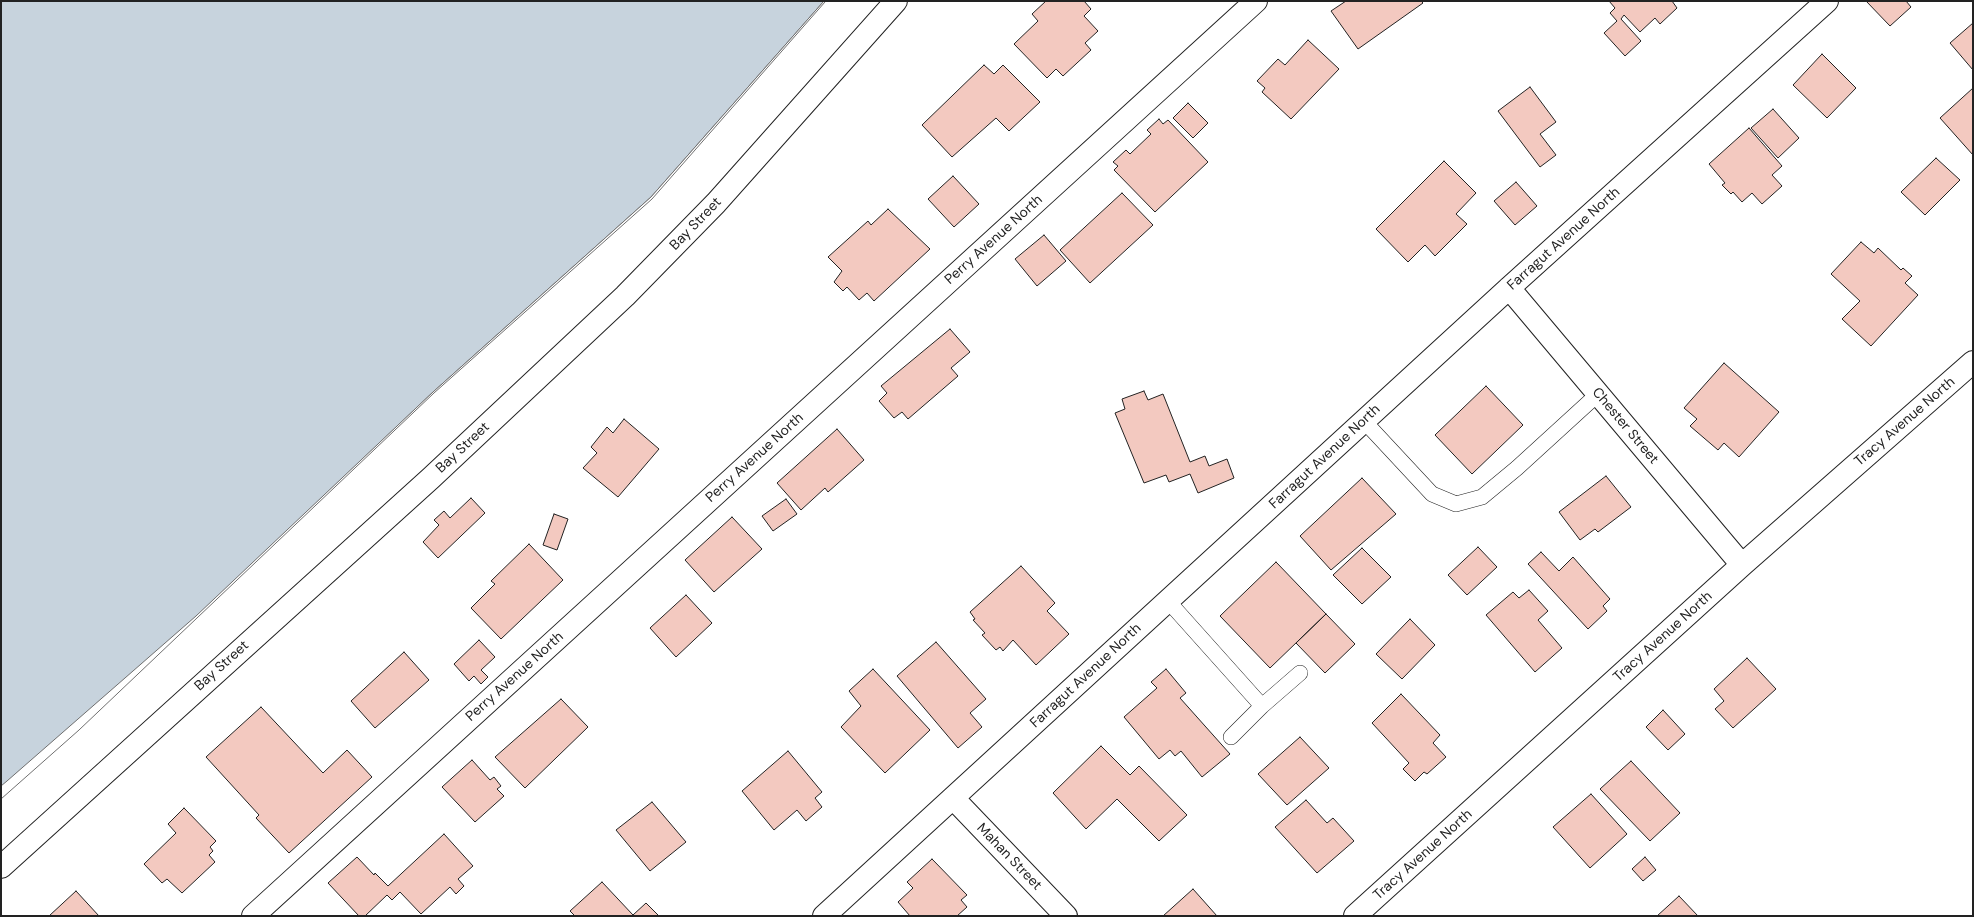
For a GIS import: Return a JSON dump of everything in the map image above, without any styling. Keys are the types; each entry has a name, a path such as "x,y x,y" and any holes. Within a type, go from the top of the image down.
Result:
{"street":[{"name":"Bay Street","path":"1,867 431,478 625,296 716,204 896,1"},
{"name":"Perry Avenue North","path":"253,916 1256,1"},
{"name":"Farragut Avenue North","path":"824,916 1509,288 1827,1"},
{"name":"Chester Street","path":"1509,288 1742,565"},
{"name":"Tracy Avenue North","path":"1355,916 1742,565 1973,362"},
{"name":"Mahan Street","path":"953,798 1066,916"}],"lane":[{"path":"1364,421 1432,494 1456,504 1482,497 1517,468 1598,394"},
{"path":"1168,601 1262,706"},
{"path":"1231,737 1262,706 1300,673"}],"shaded area":[{"path":"1,1 824,1 651,197 433,392 78,729 1,797"}],"pier":[{"path":"824,1 825,2 652,199 434,393 79,730 1,799 1,786 196,616 433,392 651,197"}],"building":[{"path":"1046,1 1084,1 1091,9 1084,16 1098,31 1085,43 1091,50 1063,76 1056,69 1047,78 1014,44 1038,21 1032,14"},
{"path":"1346,1 1421,1 1423,3 1358,49 1331,11"},
{"path":"1609,1 1672,1 1677,8 1660,24 1655,18 1640,32 1624,15 1621,19 1641,41 1625,56 1604,33 1617,21 1610,13 1615,8"},
{"path":"1866,1 1906,1 1911,7 1890,26"},
{"path":"1973,23 1973,70 1950,43"},
{"path":"1308,40 1339,69 1291,119 1262,92 1265,88 1257,81 1278,59 1285,65"},
{"path":"1822,54 1856,88 1827,118 1793,85"},
{"path":"984,65 994,74 1003,65 1040,102 1009,131 996,118 952,157 922,125"},
{"path":"1530,87 1556,122 1540,134 1556,155 1540,167 1498,111"},
{"path":"1973,88 1973,155 1940,118"},
{"path":"1188,103 1208,123 1193,138 1173,118"},
{"path":"1773,109 1799,138 1778,158 1751,128"},
{"path":"1159,119 1163,124 1168,120 1208,162 1155,212 1114,170 1118,166 1113,162 1126,150 1130,154 1151,134 1147,130"},
{"path":"1749,128 1782,166 1772,175 1782,186 1762,204 1752,193 1742,202 1733,192 1731,194 1722,185 1725,183 1709,164"},
{"path":"1936,158 1960,180 1925,215 1901,192"},
{"path":"1444,161 1476,193 1456,214 1467,224 1435,256 1425,245 1408,262 1376,229"},
{"path":"953,176 979,204 954,227 928,199"},
{"path":"1516,182 1537,206 1515,225 1494,201"},
{"path":"1122,193 1153,225 1090,283 1060,250"},
{"path":"888,209 930,249 874,301 867,293 859,300 847,287 843,291 834,282 842,271 828,257 868,221 871,225"},
{"path":"1044,235 1066,261 1037,286 1015,259"},
{"path":"1861,242 1874,253 1878,248 1901,270 1903,268 1912,276 1905,283 1918,295 1871,346 1842,319 1860,301 1831,274"},
{"path":"950,329 970,352 951,368 958,376 908,419 902,412 894,418 879,401 887,393 881,386"},
{"path":"1724,363 1779,412 1739,457 1724,443 1718,450 1690,426 1697,419 1684,408"},
{"path":"1486,386 1523,425 1472,474 1435,435"},
{"path":"1144,391 1148,400 1163,394 1190,462 1205,456 1209,466 1227,459 1234,478 1198,493 1190,474 1169,482 1166,475 1144,483 1115,413 1125,409 1122,399"},
{"path":"624,419 659,449 618,497 583,468 597,453 591,447 607,427 613,433"},
{"path":"837,429 864,460 828,492 825,488 801,510 777,483"},
{"path":"1606,476 1631,507 1598,532 1595,529 1580,540 1559,512"},
{"path":"1362,478 1396,514 1331,570 1300,536"},
{"path":"471,498 485,513 438,558 423,542 439,525 434,520 444,511 450,518"},
{"path":"786,499 797,514 773,531 762,516"},
{"path":"554,514 568,519 557,550 543,545"},
{"path":"732,517 762,549 714,592 685,560"},
{"path":"529,544 563,580 501,639 471,608 495,584 491,581"},
{"path":"1478,547 1497,567 1467,595 1448,575"},
{"path":"1362,548 1391,577 1362,604 1333,575"},
{"path":"1541,552 1559,571 1573,557 1610,599 1603,606 1607,611 1588,629 1528,564"},
{"path":"1276,562 1326,614 1270,668 1220,616"},
{"path":"1021,566 1055,603 1047,611 1069,634 1036,665 1013,640 1003,651 1000,647 996,650 982,635 985,633 973,620 975,619 970,612"},
{"path":"1529,590 1548,611 1538,620 1562,648 1535,672 1486,615 1513,592 1519,598"},
{"path":"686,595 712,623 676,657 650,628"},
{"path":"1326,614 1355,644 1325,673 1296,643"},
{"path":"1410,619 1435,645 1402,679 1376,654"},
{"path":"479,640 495,657 481,670 488,677 481,684 474,676 469,681 454,664"},
{"path":"936,642 986,699 970,713 982,727 958,748 897,676"},
{"path":"404,652 429,680 375,728 351,701"},
{"path":"1747,658 1776,689 1733,728 1715,709 1724,701 1714,689"},
{"path":"873,669 930,730 885,773 841,727 861,706 849,691"},
{"path":"1166,669 1186,693 1180,698 1230,754 1202,777 1181,751 1175,756 1170,750 1159,759 1124,717 1157,688 1151,682"},
{"path":"1401,694 1440,735 1433,743 1446,757 1427,774 1424,772 1415,781 1403,769 1409,763 1372,723"},
{"path":"561,699 588,727 525,788 495,757"},
{"path":"261,707 323,773 347,750 372,777 289,853 256,818 259,815 206,757"},
{"path":"1663,710 1685,734 1668,750 1646,727"},
{"path":"1300,737 1329,768 1287,805 1258,774"},
{"path":"1101,746 1130,775 1139,766 1187,815 1159,841 1117,799 1086,829 1053,793"},
{"path":"788,751 822,792 815,798 822,807 806,821 797,810 774,830 742,791"},
{"path":"472,760 490,780 494,777 501,786 497,789 504,796 475,822 442,787"},
{"path":"1631,761 1680,813 1650,841 1600,789"},
{"path":"1591,794 1627,834 1590,868 1553,827"},
{"path":"1306,800 1327,823 1333,818 1354,841 1317,873 1275,827"},
{"path":"652,802 686,842 650,871 616,830"},
{"path":"184,808 216,841 210,847 213,851 209,855 215,862 182,893 167,879 162,883 144,864 176,833 168,824"},
{"path":"444,834 473,866 458,879 464,886 456,894 450,887 421,914 400,892 392,900 387,895 365,916 359,916 328,883 357,857 374,875 375,873 388,886"},
{"path":"1645,857 1656,870 1643,881 1632,869"},
{"path":"932,859 967,895 961,900 967,907 957,916 910,916 898,902 913,888 907,882"},
{"path":"602,882 633,915 646,903 659,916 575,916 570,911"},
{"path":"1193,889 1217,916 1163,916"},
{"path":"76,891 99,916 49,916"},
{"path":"1679,896 1698,916 1657,916"}]}
